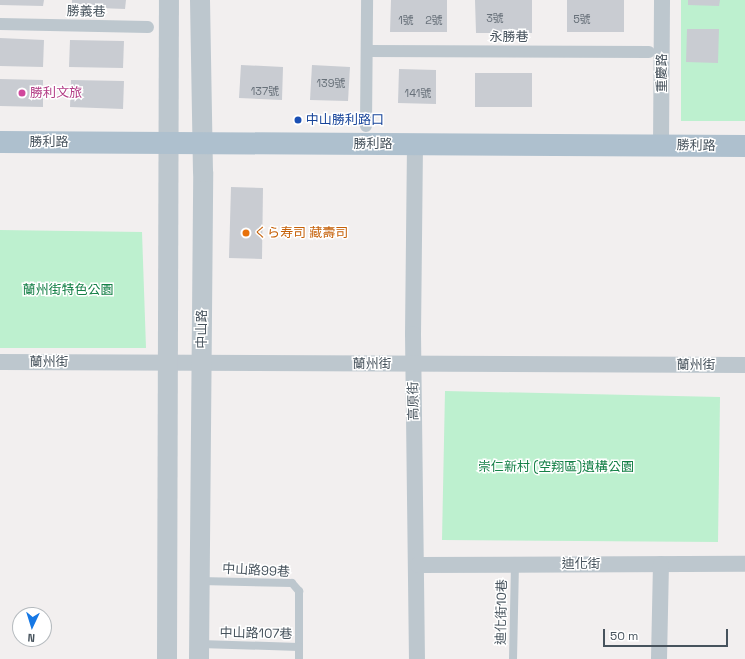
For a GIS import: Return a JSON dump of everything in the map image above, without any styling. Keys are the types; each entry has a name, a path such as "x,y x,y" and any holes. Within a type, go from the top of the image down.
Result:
{"main road":[{"name":"勝利路","path":"0,142 745,146"}],"street":[{"path":"166,659 168,363 167,143 169,0"},
{"name":"中山路","path":"199,652 203,143 200,0"},
{"path":"366,126 368,51 367,0"},
{"name":"重慶路","path":"661,146 662,0"},
{"name":"勝義巷","path":"0,24 148,27"},
{"name":"永勝巷","path":"368,51 650,52"},
{"name":"高原街","path":"415,144 413,364 418,565 417,659"},
{"name":"蘭州街","path":"0,362 745,365"},
{"path":"659,659 661,564"},
{"name":"迪化街","path":"418,565 745,564"}],"lane":[{"name":"迪化街10巷","path":"513,659 515,564"},
{"name":"中山路99巷","path":"200,581 292,583 299,591 299,647"},
{"name":"中山路107巷","path":"199,652 299,647 299,659"}],"green space":[{"path":"681,0 745,0 745,121 681,121"},
{"name":"蘭州街特色公園","path":"0,230 142,232 146,348 0,348"},
{"name":"崇仁新村 (空翔區)遺構公園","path":"445,391 720,397 718,542 442,540"}],"building":[{"path":"0,0 44,0 43,6 0,5"},
{"path":"72,0 126,0 125,9 72,7"},
{"path":"391,0 447,0 447,32 390,32"},
{"path":"475,0 532,0 532,33 476,33"},
{"path":"567,0 624,0 624,32 567,32"},
{"path":"688,0 720,0 719,6 688,5"},
{"path":"687,29 719,29 718,63 686,62"},
{"path":"0,38 44,40 43,67 0,66"},
{"path":"70,40 124,41 123,68 69,67"},
{"path":"241,65 283,67 282,100 239,98"},
{"path":"312,65 350,67 348,101 310,100"},
{"path":"399,69 436,70 436,104 398,103"},
{"path":"475,73 532,73 532,107 475,107"},
{"name":"勝利文旅","path":"0,79 43,80 43,107 0,106"},
{"path":"71,80 124,81 123,109 70,107"},
{"name":"くら寿司 藏壽司","path":"231,187 263,188 262,259 229,258"}],"place":[{"name":"勝利文旅","path":"22,93"},
{"name":"中山勝利路口","path":"298,120"},
{"name":"くら寿司 藏壽司","path":"246,233"}]}
